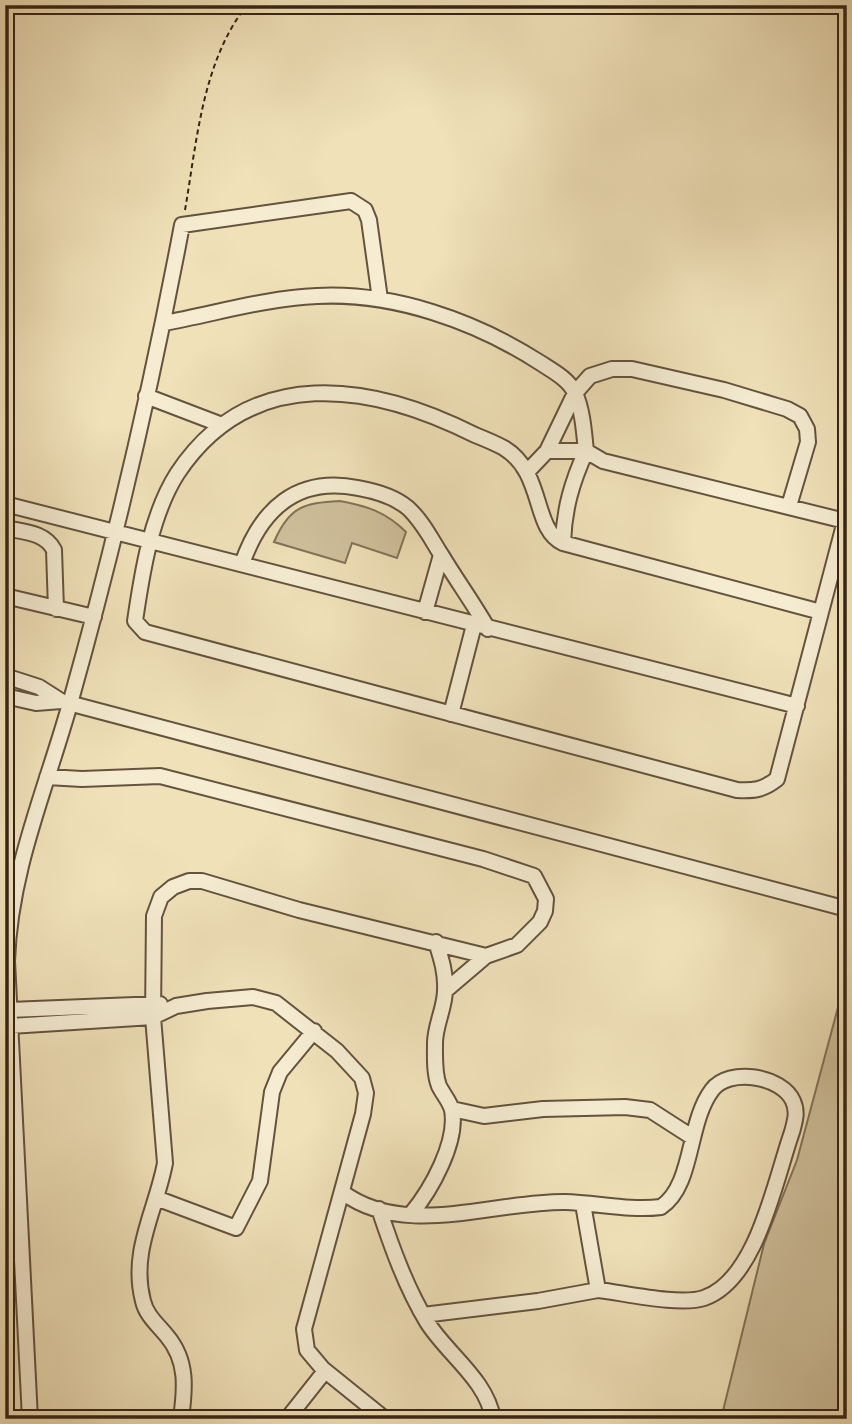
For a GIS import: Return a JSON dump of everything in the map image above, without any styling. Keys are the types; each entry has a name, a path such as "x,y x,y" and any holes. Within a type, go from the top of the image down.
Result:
{"street":[{"path":"30,1419 7,961 10,914 20,862 47,777 115,533 164,323 183,225 351,201 365,210 369,220 380,299"},
{"path":"164,323 286,299 318,296 380,299 470,326 514,346 556,373 575,393 586,451 571,486 564,515 563,543"},
{"path":"528,471 547,451 575,393 590,376 612,369 632,369 787,409 800,416 807,429 808,442 789,506"},
{"path":"547,451 586,451 603,461 846,522 777,779 766,788 754,791 737,790 145,632 135,621 151,541 163,502 177,474 222,425 253,406 284,396 360,394 394,401 456,425 505,449 528,471 548,532 563,543 821,612"},
{"path":"146,396 222,425"},
{"path":"242,564 250,538 264,517 283,500 312,487 340,484 376,491 406,506 427,530 481,627 451,714"},
{"path":"5,503 797,706"},
{"path":"5,528 43,537 50,542 54,550 56,609"},
{"path":"425,612 441,555"},
{"path":"5,596 93,617"},
{"path":"5,676 39,687 66,702 847,909"},
{"path":"5,696 36,703 66,702"},
{"path":"47,777 82,779 160,775 483,859 534,876 546,899 540,922 517,945 486,956 445,991"},
{"path":"181,1419 185,1389 182,1361 170,1340 150,1317 140,1287 142,1240 165,1163 153,1010 154,916 161,897 173,887 188,881 202,881 299,910 486,956"},
{"path":"411,1214 427,1192 445,1156 452,1109 438,1084 435,1067 435,1037 445,991 444,967 436,942"},
{"path":"10,1026 253,997 276,1003 314,1031 362,1078 366,1093 304,1329 307,1350 325,1371 385,1419"},
{"path":"9,1010 153,1010"},
{"path":"156,1198 236,1228 260,1181 272,1092 281,1072 314,1031"},
{"path":"342,1192 359,1205 411,1214 444,1215 518,1205 661,1207 677,1193 698,1115 715,1086 731,1079 768,1080 786,1091 793,1100 797,1114 792,1132 750,1254 735,1278 704,1298 679,1300 598,1290 538,1301 423,1315"},
{"path":"452,1109 484,1116 543,1109 625,1107 650,1110 692,1137"},
{"path":"583,1204 598,1290"},
{"path":"379,1209 392,1251 423,1315 487,1396 493,1419"},
{"path":"287,1419 325,1371"}],"path":[{"path":"183,225 209,83 219,52 247,5"}],"shaded area":[{"path":"340,501 376,511 406,532 397,558 352,543 345,563 274,542 285,521 299,509 316,503"},
{"path":"847,974 847,1419 721,1419 764,1244 797,1160"}]}
